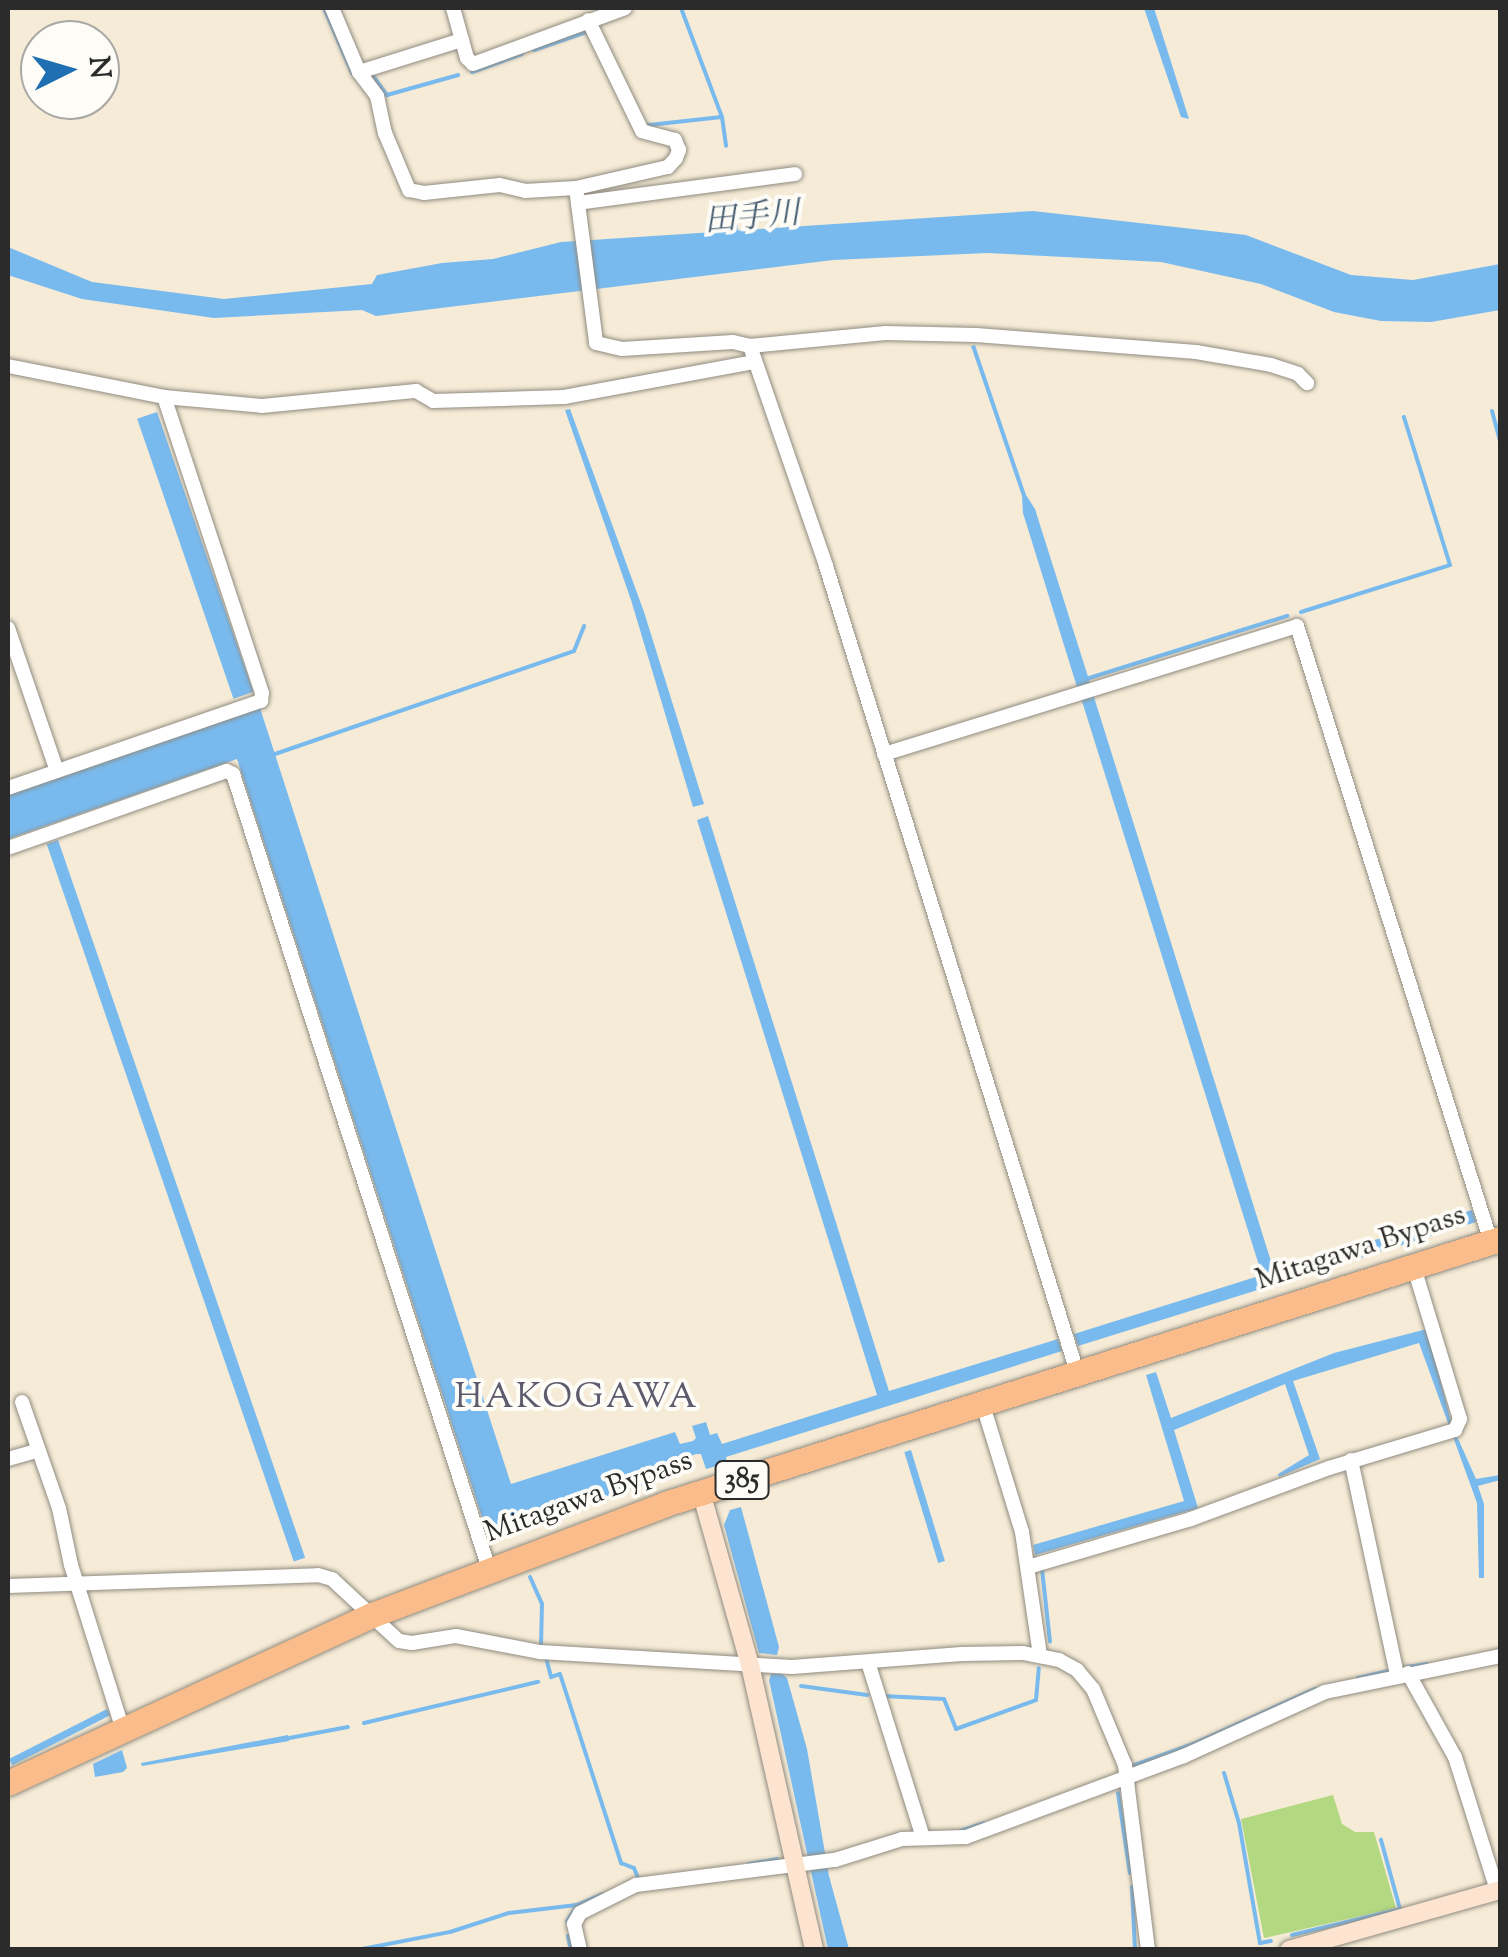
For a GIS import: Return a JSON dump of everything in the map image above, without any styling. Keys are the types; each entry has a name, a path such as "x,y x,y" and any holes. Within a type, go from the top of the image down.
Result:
{"highway":[{"name":"Mitagawa Bypass","path":"8,1784 372,1615 489,1568 702,1492 1496,1241"}],"street":[{"path":"332,8 360,72 377,96 385,134 409,190 424,193 500,185 577,201 795,174"},
{"path":"453,8 466,58 473,64 625,8"},
{"path":"577,201 668,166 679,150 674,140 642,132 588,20"},
{"path":"360,72 462,40"},
{"path":"577,201 596,343 611,347 733,342 750,346 885,333 976,336 1196,352 1270,365 1298,374 1307,383"},
{"path":"750,346 884,754 1077,1372"},
{"path":"8,366 164,398 262,406 416,392 434,401 564,397 755,362"},
{"path":"8,788 260,701 262,694 164,398"},
{"path":"884,754 1297,626 1496,1241"},
{"path":"8,628 57,771"},
{"path":"8,848 227,772 233,774 489,1568"},
{"path":"1028,1566 1190,1520 1351,1460 1451,1431 1460,1419 1414,1268"},
{"path":"22,1402 122,1728"},
{"path":"982,1402 1028,1566 1040,1656"},
{"path":"8,1458 39,1450"},
{"path":"1289,1950 1499,1890 1455,1758 1400,1671 1351,1460"},
{"path":"702,1492 750,1666 798,1864 814,1950"},
{"path":"8,1586 79,1580 318,1574 332,1579 398,1641 412,1643 456,1636 540,1652 750,1666 962,1654 1040,1656 1077,1670 1092,1689 1127,1776 1148,1950"},
{"path":"580,1950 574,1924 580,1913 636,1885 830,1860 923,1837 966,1837 1184,1756 1326,1692 1400,1671 1500,1656"},
{"path":"868,1662 923,1837"}],"green space":[{"path":"1333,1795 1342,1824 1355,1832 1374,1832 1396,1908 1264,1938 1241,1819"}],"water":[{"path":"1144,8 1154,8 1189,119 1181,117"},
{"path":"1033,211 1246,235 1351,275 1413,280 1500,264 1500,310 1431,322 1381,321 1334,312 1261,284 1161,262 987,253 833,260 376,316 362,310 214,318 82,299 8,275 8,247 92,282 224,299 372,284 377,275 442,263 493,259 561,242"},
{"path":"975,345 1026,495 1035,509 1090,683 1077,687 1023,513 1022,496 971,346"},
{"path":"570,409 644,612 704,804 693,807 631,600 565,410"},
{"path":"157,412 253,692 234,699 137,419"},
{"path":"1093,694 1274,1271 1472,1210 1476,1222 1078,1346 1074,1334 1262,1275 1081,698"},
{"path":"260,708 511,1484 675,1432 680,1444 693,1441 696,1438 692,1426 706,1422 710,1435 717,1433 722,1444 877,1395 697,820 708,816 889,1391 1058,1339 1062,1351 726,1457 727,1463 706,1469 701,1454 696,1454 684,1459 687,1472 487,1533 237,759 8,839 8,795"},
{"path":"58,840 305,1558 294,1562 47,844"},
{"path":"1427,1329 1452,1425 1476,1479 1500,1475 1500,1480 1478,1486 1484,1504 1484,1578 1479,1578 1477,1503 1419,1343 1293,1381 1320,1459 1279,1477 1278,1474 1309,1455 1285,1384 1174,1430 1198,1508 1035,1555 1033,1545 1184,1501 1146,1375 1156,1372 1171,1418 1334,1353"},
{"path":"911,1450 945,1561 938,1563 904,1452"},
{"path":"741,1507 779,1647 777,1655 759,1653 724,1525 730,1510"},
{"path":"781,1673 787,1678 807,1749 829,1876 849,1949 828,1949 769,1680 771,1674"},
{"path":"107,1709 110,1715 12,1765 9,1759"},
{"path":"288,1735 289,1741 142,1766 141,1763"},
{"path":"122,1750 127,1768 123,1772 95,1777 93,1764"}],"waterway":[{"path":"324,8 352,73"},
{"path":"681,8 722,117 726,146"},
{"path":"534,50 587,32"},
{"path":"472,72 522,54"},
{"path":"373,76 387,95 458,75"},
{"path":"649,125 722,117"},
{"name":"田手川","path":"733,206 736,230"},
{"path":"1492,411 1500,441"},
{"path":"1301,612 1450,565 1404,417"},
{"path":"1086,679 1287,616"},
{"path":"275,754 574,651 584,626"},
{"path":"1042,1569 1050,1642"},
{"path":"530,1577 542,1604 541,1645"},
{"path":"546,1658 551,1677 560,1674 621,1863 634,1868 638,1878"},
{"path":"1407,1667 1427,1664"},
{"path":"883,1696 944,1699 956,1729 1036,1700 1039,1668"},
{"path":"1358,1678 1393,1670"},
{"path":"364,1723 538,1682"},
{"path":"801,1686 867,1695"},
{"path":"1132,1766 1193,1744 1315,1689"},
{"path":"284,1739 348,1727"},
{"path":"1224,1773 1239,1823 1260,1943 1271,1941"},
{"path":"1118,1793 1130,1873"},
{"path":"960,1831 984,1823"},
{"path":"1292,1935 1400,1909 1381,1840"},
{"path":"749,1864 778,1859"},
{"path":"1132,1887 1135,1950"},
{"path":"357,1950 450,1932 509,1913 577,1905 603,1894"},
{"path":"567,1921 575,1909"},
{"path":"568,1936 571,1950"}],"district":[{"name":"HAKOGAWA","path":"577,1399"}]}
